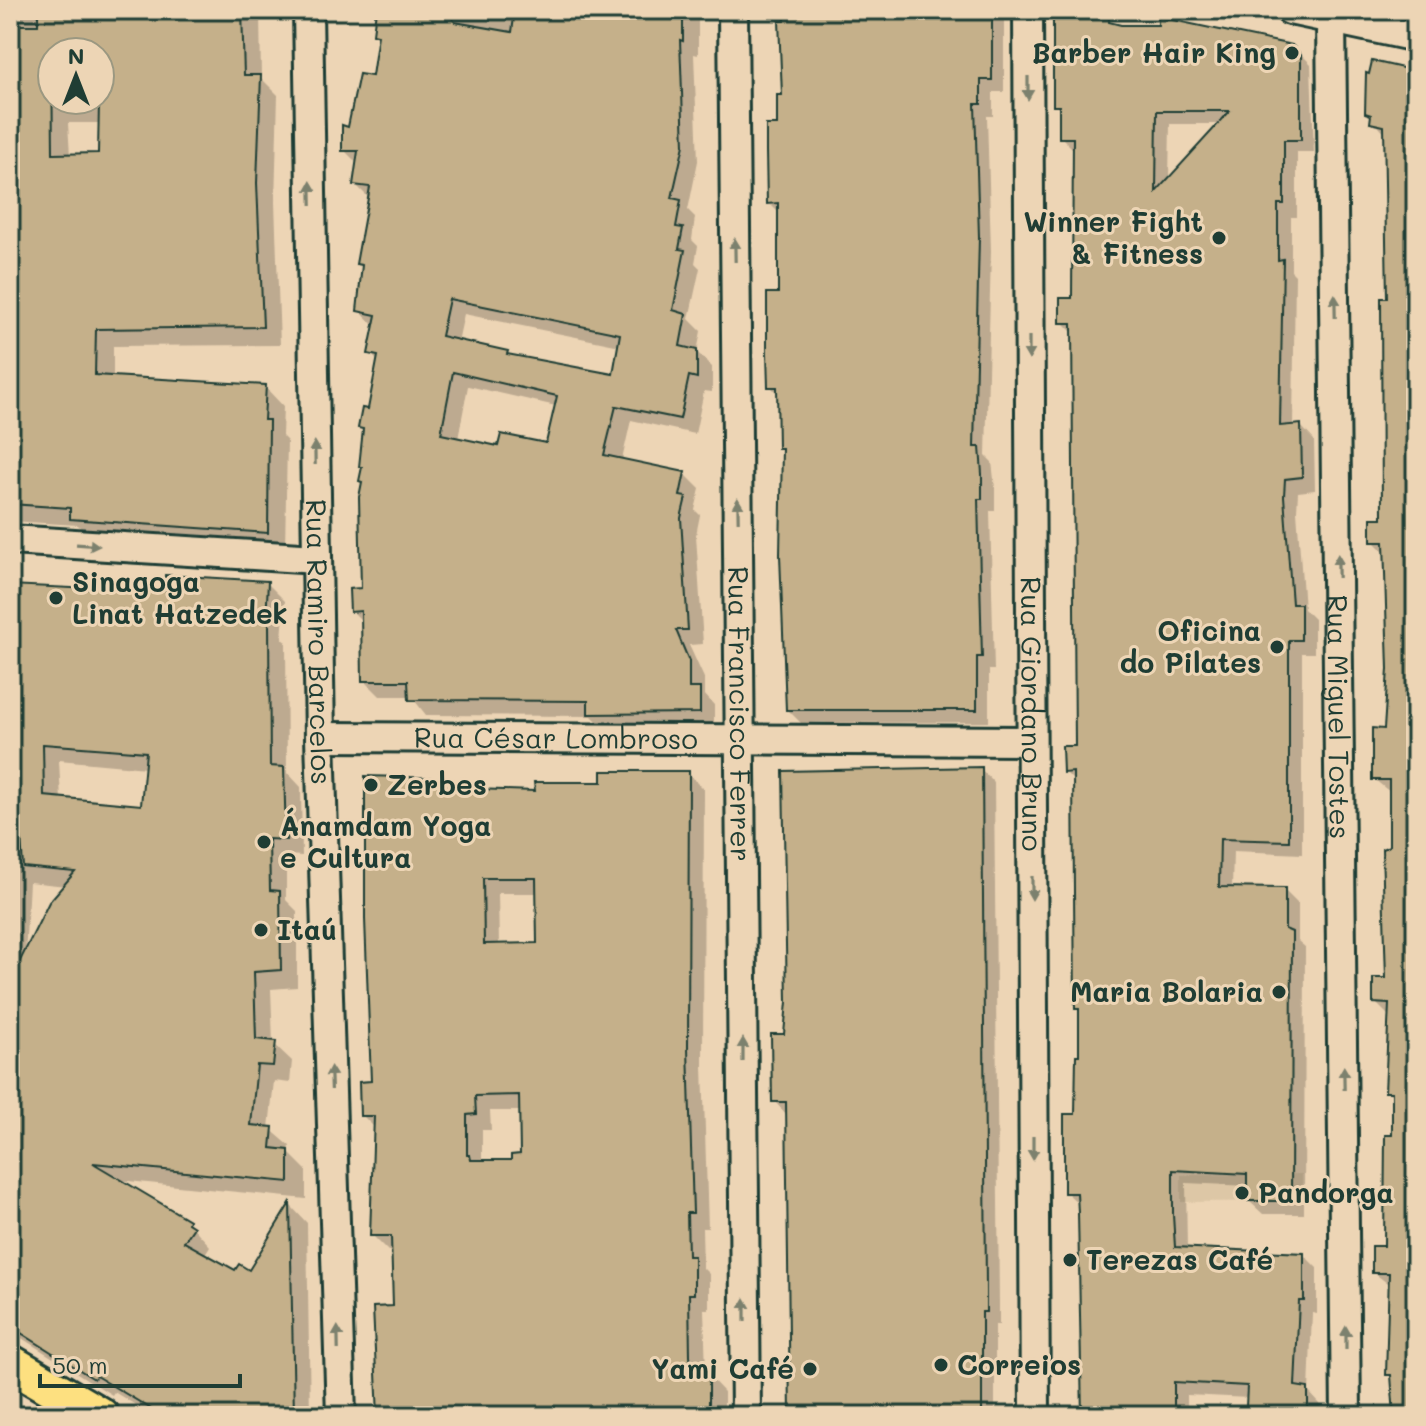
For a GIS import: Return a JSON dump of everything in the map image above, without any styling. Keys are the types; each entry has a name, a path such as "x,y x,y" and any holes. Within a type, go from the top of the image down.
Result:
{"main road":[{"path":"10,1363 62,1405 100,1416"}],"street":[{"name":"Rua Ramiro Barcelos","path":"308,10 320,737 341,1416"},
{"name":"Rua Francisco Ferrer","path":"733,10 746,1416"},
{"name":"Rua Giordano Bruno","path":"1028,10 1035,1416"},
{"path":"1324,14 1416,37"},
{"name":"Rua Miguel Tostes","path":"1324,14 1346,1416"},
{"path":"10,540 317,559"},
{"name":"Rua César Lombroso","path":"320,737 1031,741"}],"shaded area":[{"name":"Pandorga","path":"1302,1174 1302,1201 1181,1202 1181,1175"}],"building":[{"path":"38,10 242,10 244,75 261,75 257,183 263,327 96,329 95,375 266,385 264,420 269,420 268,533 70,519 70,508 10,504 10,25 38,25"},
{"path":"376,10 453,10 455,22 512,32 515,10 683,10 683,41 680,40 684,145 672,198 681,200 676,227 683,228 679,249 685,250 673,310 686,314 680,346 697,350 697,378 689,376 680,419 616,406 604,455 685,472 680,496 686,497 681,518 688,630 676,630 689,661 689,688 700,688 700,713 588,714 588,701 409,700 408,681 362,681 361,611 350,612 349,589 361,588 359,497 362,482 359,481 362,467 359,467 363,429 358,428 362,408 368,409 378,356 368,354 376,315 357,311 362,265 356,264 370,187 353,185 358,151 342,151 342,125 348,127 359,74 372,76 378,35 373,34","holes":["449,299 620,334 613,374 507,354 508,351 441,336","453,372 557,396 546,443 501,434 498,446 441,434"]},
{"path":"785,10 992,10 992,80 981,80 981,104 975,104 979,237 974,447 980,447 982,474 982,499 978,499 982,657 977,657 977,710 786,710 780,555 782,448 778,448 777,387 768,387 767,353 767,293 778,293 778,203 767,204 766,151 766,125 777,125 777,95 782,95 779,21 785,21"},
{"path":"1053,10 1084,10 1084,19 1109,18 1109,22 1121,25 1158,25 1158,17 1292,45 1301,55 1301,140 1284,140 1284,204 1278,204 1278,260 1283,259 1280,426 1301,424 1302,477 1285,479 1284,496 1292,604 1301,604 1301,640 1289,640 1289,841 1220,839 1219,887 1285,888 1285,929 1292,932 1291,1201 1247,1201 1247,1174 1173,1170 1173,1215 1175,1247 1304,1253 1304,1301 1299,1301 1295,1386 1308,1388 1308,1416 1272,1416 1272,1408 1246,1407 1247,1386 1174,1382 1174,1416 1082,1416 1077,1193 1064,1193 1064,1114 1075,1114 1076,1055 1079,1055 1079,1009 1075,1009 1073,772 1063,773 1062,746 1075,746 1072,323 1060,323 1060,298 1072,298 1073,138 1059,138 1059,106 1053,106","holes":["1157,111 1230,111 1156,192"]},
{"path":"1372,61 1416,71 1416,1416 1394,1416 1391,1375 1386,1375 1389,1273 1372,1273 1372,1246 1384,1246 1385,1135 1392,1135 1392,1092 1385,1092 1389,1004 1373,1003 1373,978 1386,978 1382,849 1389,846 1389,780 1372,780 1372,728 1384,729 1388,669 1384,542 1371,542 1371,518 1382,518 1381,298 1387,298 1384,126 1370,123 1371,115 1365,113 1366,73 1369,74"},
{"path":"165,575 268,581 266,622 269,623 270,766 284,767 286,840 269,839 270,890 280,891 281,970 254,972 256,1039 276,1041 273,1066 257,1065 251,1125 273,1127 271,1148 289,1150 289,1182 93,1163 189,1220 188,1223 194,1227 184,1242 235,1270 239,1264 249,1270 290,1203 294,1416 163,1416 96,1376 94,1379 10,1326 10,1104 14,1104 10,981 49,902 75,872 23,867 19,804 10,804 10,585 92,589 93,584 165,590","holes":["43,744 146,752 141,805 44,796"]},
{"path":"982,767 986,1312 982,1312 982,1416 790,1416 786,1102 772,1102 771,1034 784,1034 787,1002 783,771"},
{"path":"602,771 689,771 688,1048 693,1213 687,1213 688,1256 694,1256 694,1294 689,1294 690,1356 692,1374 709,1374 709,1416 378,1416 373,1307 393,1306 391,1236 370,1236 374,1116 360,1116 359,1082 371,1081 365,919 365,776 444,778 444,788 535,791 534,782 602,782","holes":["483,878 536,878 537,943 484,944","519,1095 520,1154 511,1155 511,1160 471,1160 467,1155 467,1115 476,1114 475,1096"]}],"place":[{"name":"Barber Hair King","path":"1292,53"},
{"name":"Winner Fight & Fitness","path":"1219,238"},
{"name":"Sinagoga Linat Hatzedek","path":"56,598"},
{"name":"Oficina do Pilates","path":"1277,647"},
{"name":"Zerbes","path":"371,785"},
{"name":"Ánamdam Yoga e Cultura","path":"264,842"},
{"name":"Itaú","path":"261,930"},
{"name":"Maria Bolaria","path":"1279,992"},
{"name":"Pandorga","path":"1242,1193"},
{"name":"Terezas Café","path":"1070,1260"},
{"name":"Correios","path":"941,1365"},
{"name":"Yami Café","path":"810,1369"}]}
